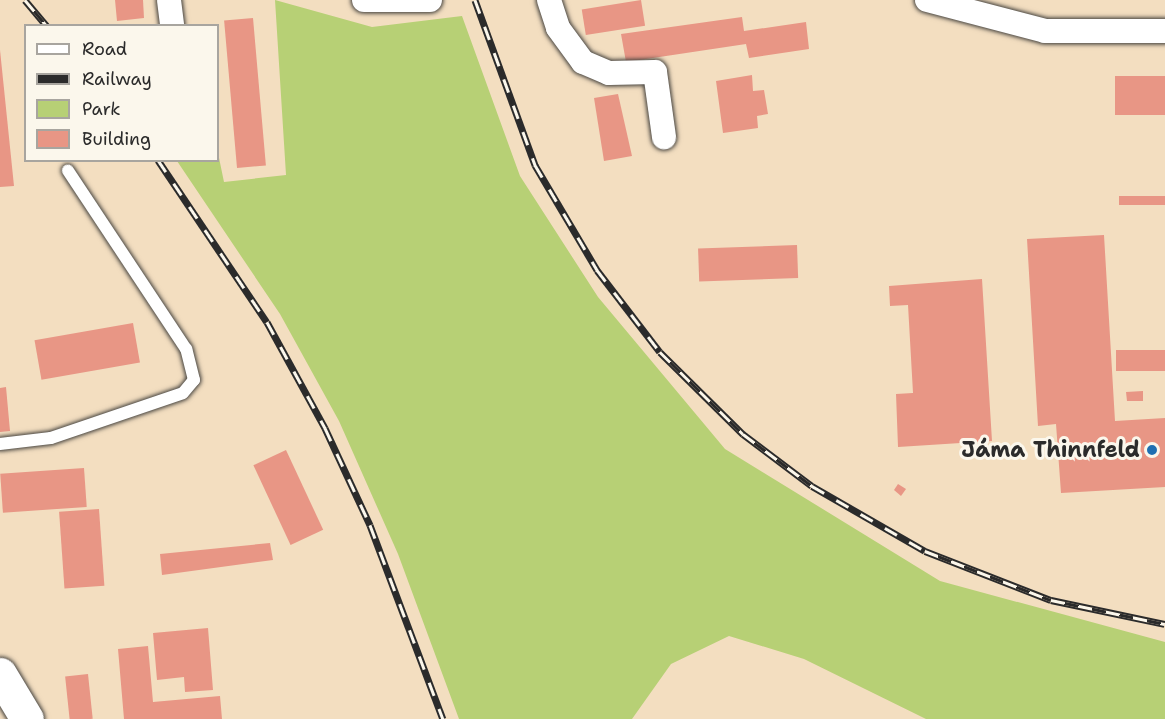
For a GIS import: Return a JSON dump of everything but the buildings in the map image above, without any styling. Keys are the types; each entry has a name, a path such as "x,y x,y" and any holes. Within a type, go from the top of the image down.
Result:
{"main road":[{"path":"0,674 27,719"}],"street":[{"path":"169,0 172,24"},
{"path":"364,0 430,0"},
{"path":"549,0 558,28 583,62 609,73 655,72 664,137"},
{"path":"927,0 1045,31 1165,31"}],"lane":[{"path":"0,444 51,438 183,393 194,381 186,349 68,171"}],"green space":[{"path":"275,0 372,27 462,16 520,176 598,297 725,449 940,581 1165,642 1165,719 926,719 804,659 729,636 671,664 632,719 459,719 398,554 339,421 280,314 178,162 219,162 219,158 224,182 286,175"}],"railway":[{"path":"25,0 45,24"},
{"path":"475,0 535,165 597,270 660,352 743,434 812,486 925,551 1051,600 1165,624"},
{"path":"159,162 267,322 325,428 370,525 443,719"}],"place":[{"name":"Jáma Thinnfeld","path":"1152,450"}]}
